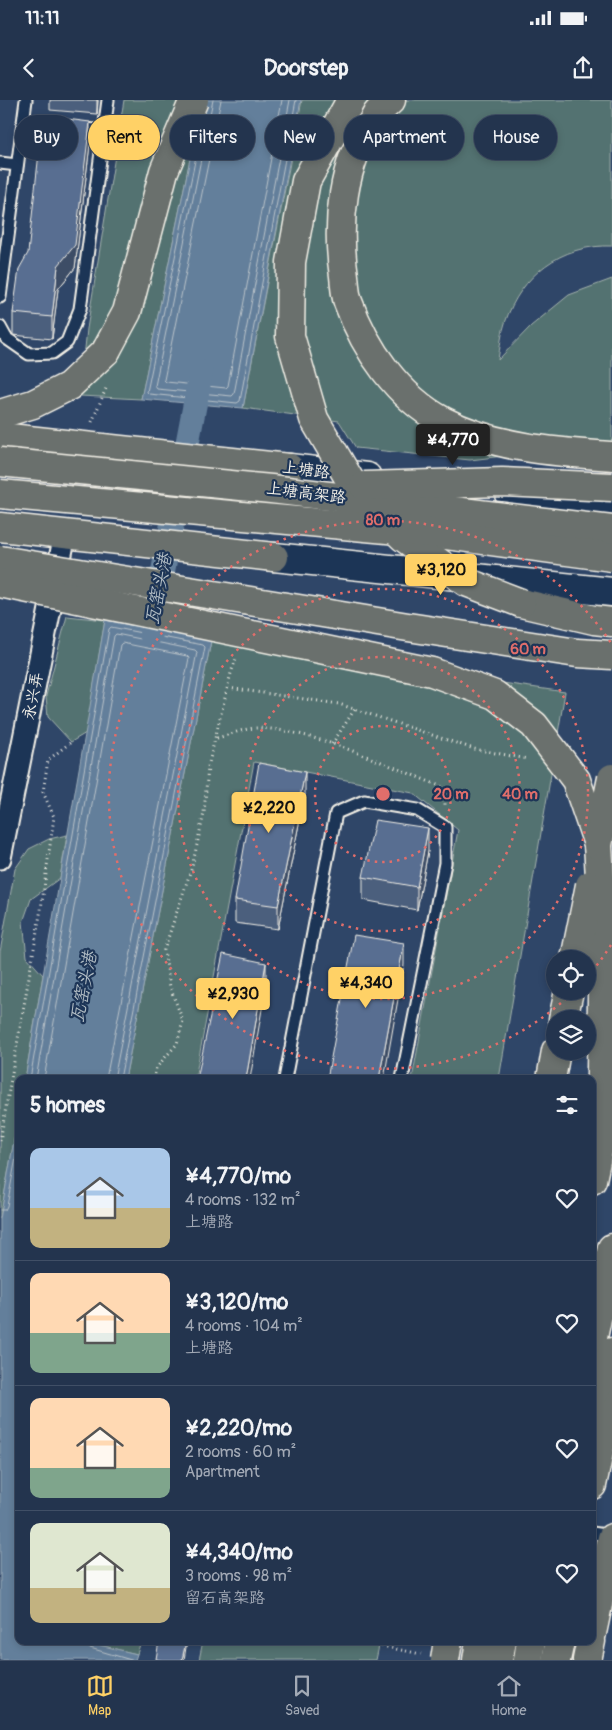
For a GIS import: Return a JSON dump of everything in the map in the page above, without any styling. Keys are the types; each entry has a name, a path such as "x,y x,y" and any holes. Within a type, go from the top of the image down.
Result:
{"main road":[{"path":"0,414 33,404 69,386 106,351 127,312 164,171 194,100"},
{"path":"350,100 306,181 291,262 290,336 314,418 356,492 403,537 466,582 521,603 612,622"},
{"path":"391,100 373,119 358,145 348,178 340,217 341,256 348,301 368,345 395,382 421,407 442,421 478,437 525,447 612,456"},
{"name":"上塘路","path":"0,437 612,505"},
{"name":"上塘高架路","path":"0,462 272,489 612,530"},
{"path":"272,489 502,482 612,487"},
{"name":"上塘高架路","path":"0,494 431,533 612,557"},
{"path":"0,527 612,592"},
{"path":"0,560 427,630 576,653 612,655"},
{"path":"0,583 432,672 495,695 534,725 576,780 598,844 603,927 600,1143"},
{"path":"577,950 612,778"},
{"path":"593,1075 612,979"},
{"path":"552,1075 554,1060"},
{"path":"596,1162 612,1080"},
{"path":"596,1323 612,1248"},
{"path":"596,1389 612,1352"},
{"path":"596,1466 612,1391"},
{"path":"596,1614 612,1537"},
{"path":"477,1660 479,1645"},
{"path":"498,1660 501,1645"},
{"path":"528,1660 530,1645"},
{"path":"556,1660 559,1645"},
{"path":"587,1660 590,1645"}],"street":[{"name":"永兴弄","path":"0,858 6,798 65,534"}],"lane":[{"path":"24,115 26,100"},
{"path":"106,115 108,100"},
{"path":"0,296 18,160"},
{"path":"0,327 6,338 29,354 52,352 67,342 80,309 100,160"},
{"path":"0,163 17,165"},
{"path":"286,1075 336,812 364,801 417,810 444,827 445,863 403,1075"},
{"path":"596,1534 612,1537"}],"path":[{"path":"155,1075 156,1068 177,1044 183,1022 170,987 164,950 192,867 204,814 208,767 238,655"},
{"path":"228,688 339,704 474,749 537,760"},
{"path":"332,744 355,709"},
{"path":"216,738 256,728 282,731 332,744 445,788 444,827"},
{"path":"0,1142 41,909 54,818 43,792 48,760 71,742"},
{"path":"388,1645 441,1652"}],"green space":[{"path":"124,100 202,100 199,115 170,115 170,160 190,160 141,399 80,396 87,329 114,160 160,160 160,115 122,115"},
{"path":"302,100 612,100 612,246 576,250 545,266 532,277 521,290 512,306 504,327 498,360 531,326 569,295 612,279 612,443 470,460 356,448 339,421 243,408 291,160 334,160 334,115 299,115"},
{"path":"67,616 105,620 86,733 71,742 48,717 46,696"},
{"path":"211,641 565,692 500,1075 413,1075 458,830 413,793 254,762 196,1075 126,1075"},
{"path":"67,835 60,878 31,899 23,922 27,957 43,975 26,1075 15,1075 15,1135 0,1219 0,952 15,869 29,849 49,839"},
{"path":"99,1645 140,1645 137,1654"},
{"path":"202,1645 379,1645 376,1660 199,1660"}],"water":[{"path":"202,100 301,100 298,115 265,115 265,160 290,160 243,408 141,399 190,160 255,160 255,115 199,115"},
{"path":"105,620 211,641 126,1075 26,1075"},
{"path":"15,1135 15,1645 99,1645 137,1654 135,1660 0,1660 0,1219"}],"building":[{"path":"78,120 88,122 88,138 75,245 58,266 52,317 13,313 19,269 28,253 38,160 78,160"},
{"path":"259,763 305,772 278,906 235,900"},
{"path":"375,820 428,828 417,887 363,877"},
{"path":"354,935 404,943 380,1075 328,1075"},
{"path":"223,954 266,963 247,1075 198,1075"},
{"path":"158,1645 185,1645 182,1660 156,1659"}],"waterway":[{"name":"瓦窑头港","path":"151,634 201,372"}]}
